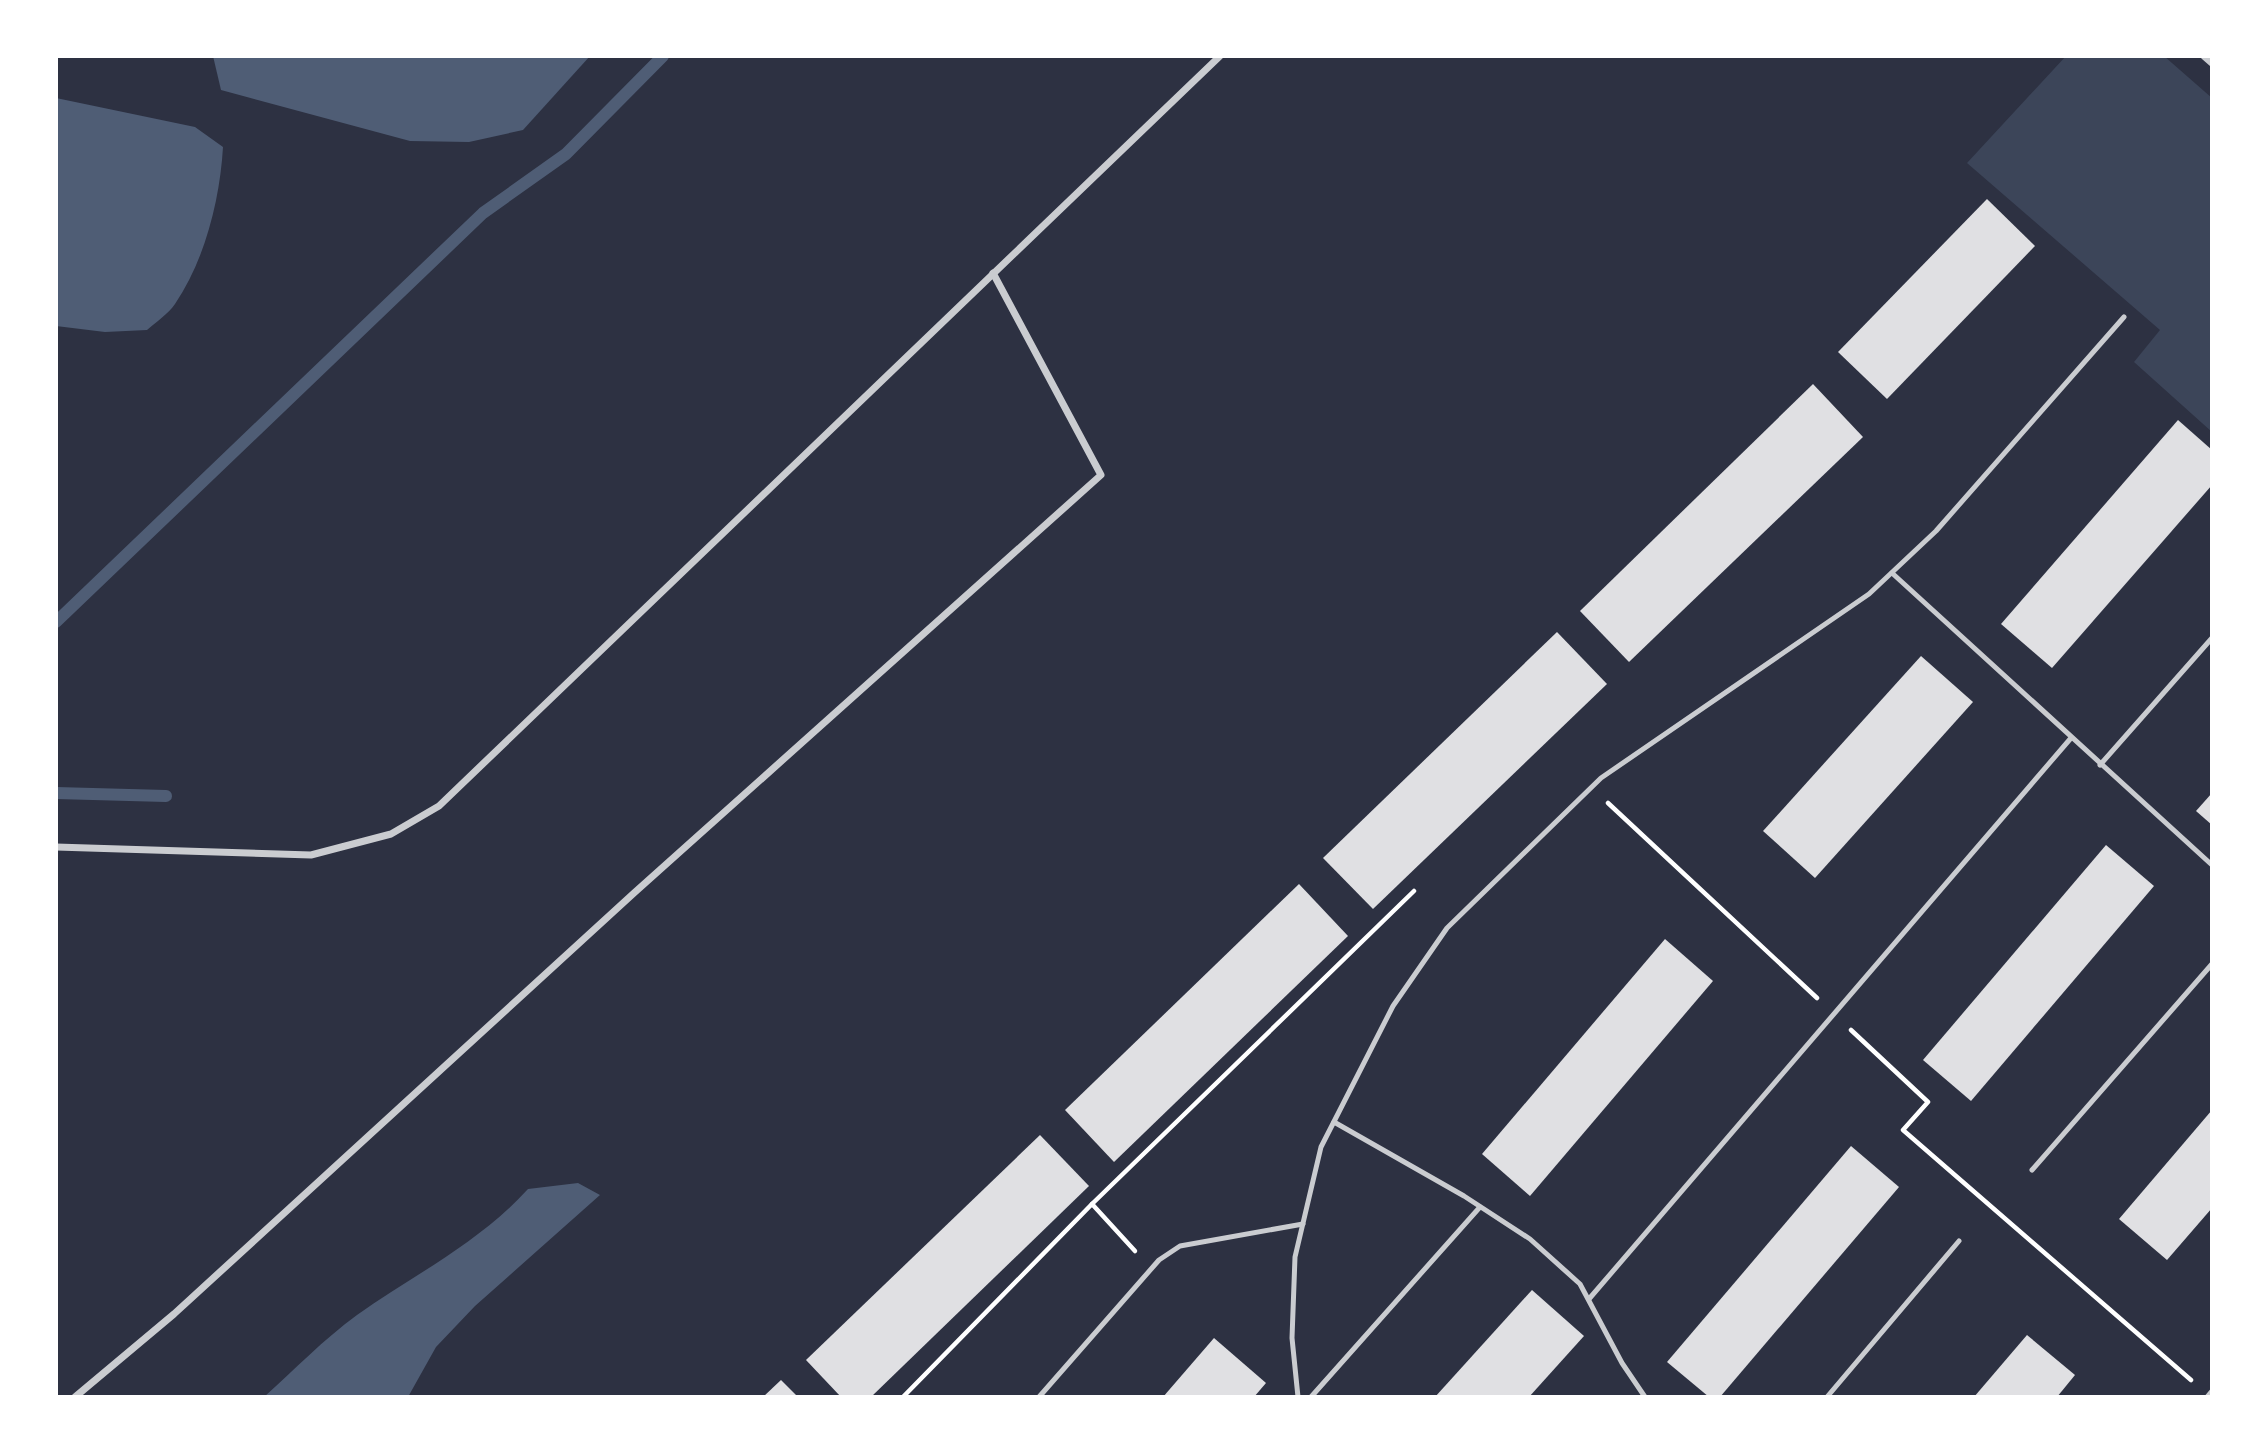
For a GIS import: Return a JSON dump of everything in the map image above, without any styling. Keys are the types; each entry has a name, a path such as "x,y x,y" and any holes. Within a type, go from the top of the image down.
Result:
{"street":[{"path":"56,847 311,855 391,834 439,806 1220,56"},
{"path":"2204,56 2212,63"},
{"path":"75,1397 174,1314 634,893 1101,475 993,273"}],"lane":[{"path":"1298,1397 1292,1338 1295,1257 1321,1147 1394,1006 1447,928 1591,787 1869,594 1936,531 2124,317"},
{"path":"1892,573 2212,865"},
{"path":"2100,765 2212,638"},
{"path":"1589,1299 2071,738"},
{"path":"2032,1170 2212,964"},
{"path":"1334,1122 1530,1239 1580,1284 1622,1363 1645,1397"},
{"path":"1311,1397 1480,1207"},
{"path":"1039,1397 1159,1260 1180,1247 1303,1224"},
{"path":"1827,1397 1959,1241"}],"path":[{"path":"1591,787 1928,1102 1903,1130 2209,1394"},
{"path":"902,1397 1092,1204 1414,891"},
{"path":"1092,1204 1152,1270"}],"shaded area":[{"path":"213,56 590,56 523,130 469,142 410,141 221,90"},
{"path":"2066,56 2164,56 2212,98 2212,432 2134,362 2160,330 1967,163"},
{"path":"56,98 195,127 223,147 214,208 203,249 175,304 147,330 105,332 56,326"},
{"path":"578,1183 600,1195 475,1306 436,1347 408,1397 264,1397 345,1324 468,1242 528,1189"}],"building":[{"path":"1987,199 2035,246 1887,399 1838,352"},
{"path":"1813,384 1863,437 1629,662 1580,611"},
{"path":"2178,420 2212,450 2212,485 2052,668 2001,624"},
{"path":"1557,632 1607,684 1373,909 1323,858"},
{"path":"1921,656 1973,702 1815,878 1763,831"},
{"path":"2212,793 2212,825 2196,811"},
{"path":"2106,845 2154,886 1971,1101 1923,1060"},
{"path":"1299,884 1348,936 1114,1162 1065,1110"},
{"path":"1665,939 1713,981 1530,1196 1482,1154"},
{"path":"2212,1110 2212,1208 2167,1260 2119,1219"},
{"path":"1040,1135 1089,1186 871,1397 841,1397 806,1360"},
{"path":"1851,1146 1899,1187 1720,1397 1709,1397 1667,1362"},
{"path":"1532,1290 1584,1336 1529,1397 1435,1397"},
{"path":"2027,1335 2075,1375 2057,1397 1974,1397"},
{"path":"1214,1338 1266,1383 1254,1397 1163,1397"},
{"path":"781,1380 798,1397 763,1397"}],"waterway":[{"path":"56,622 483,213 566,154 663,56"},
{"path":"56,793 166,796"}]}
